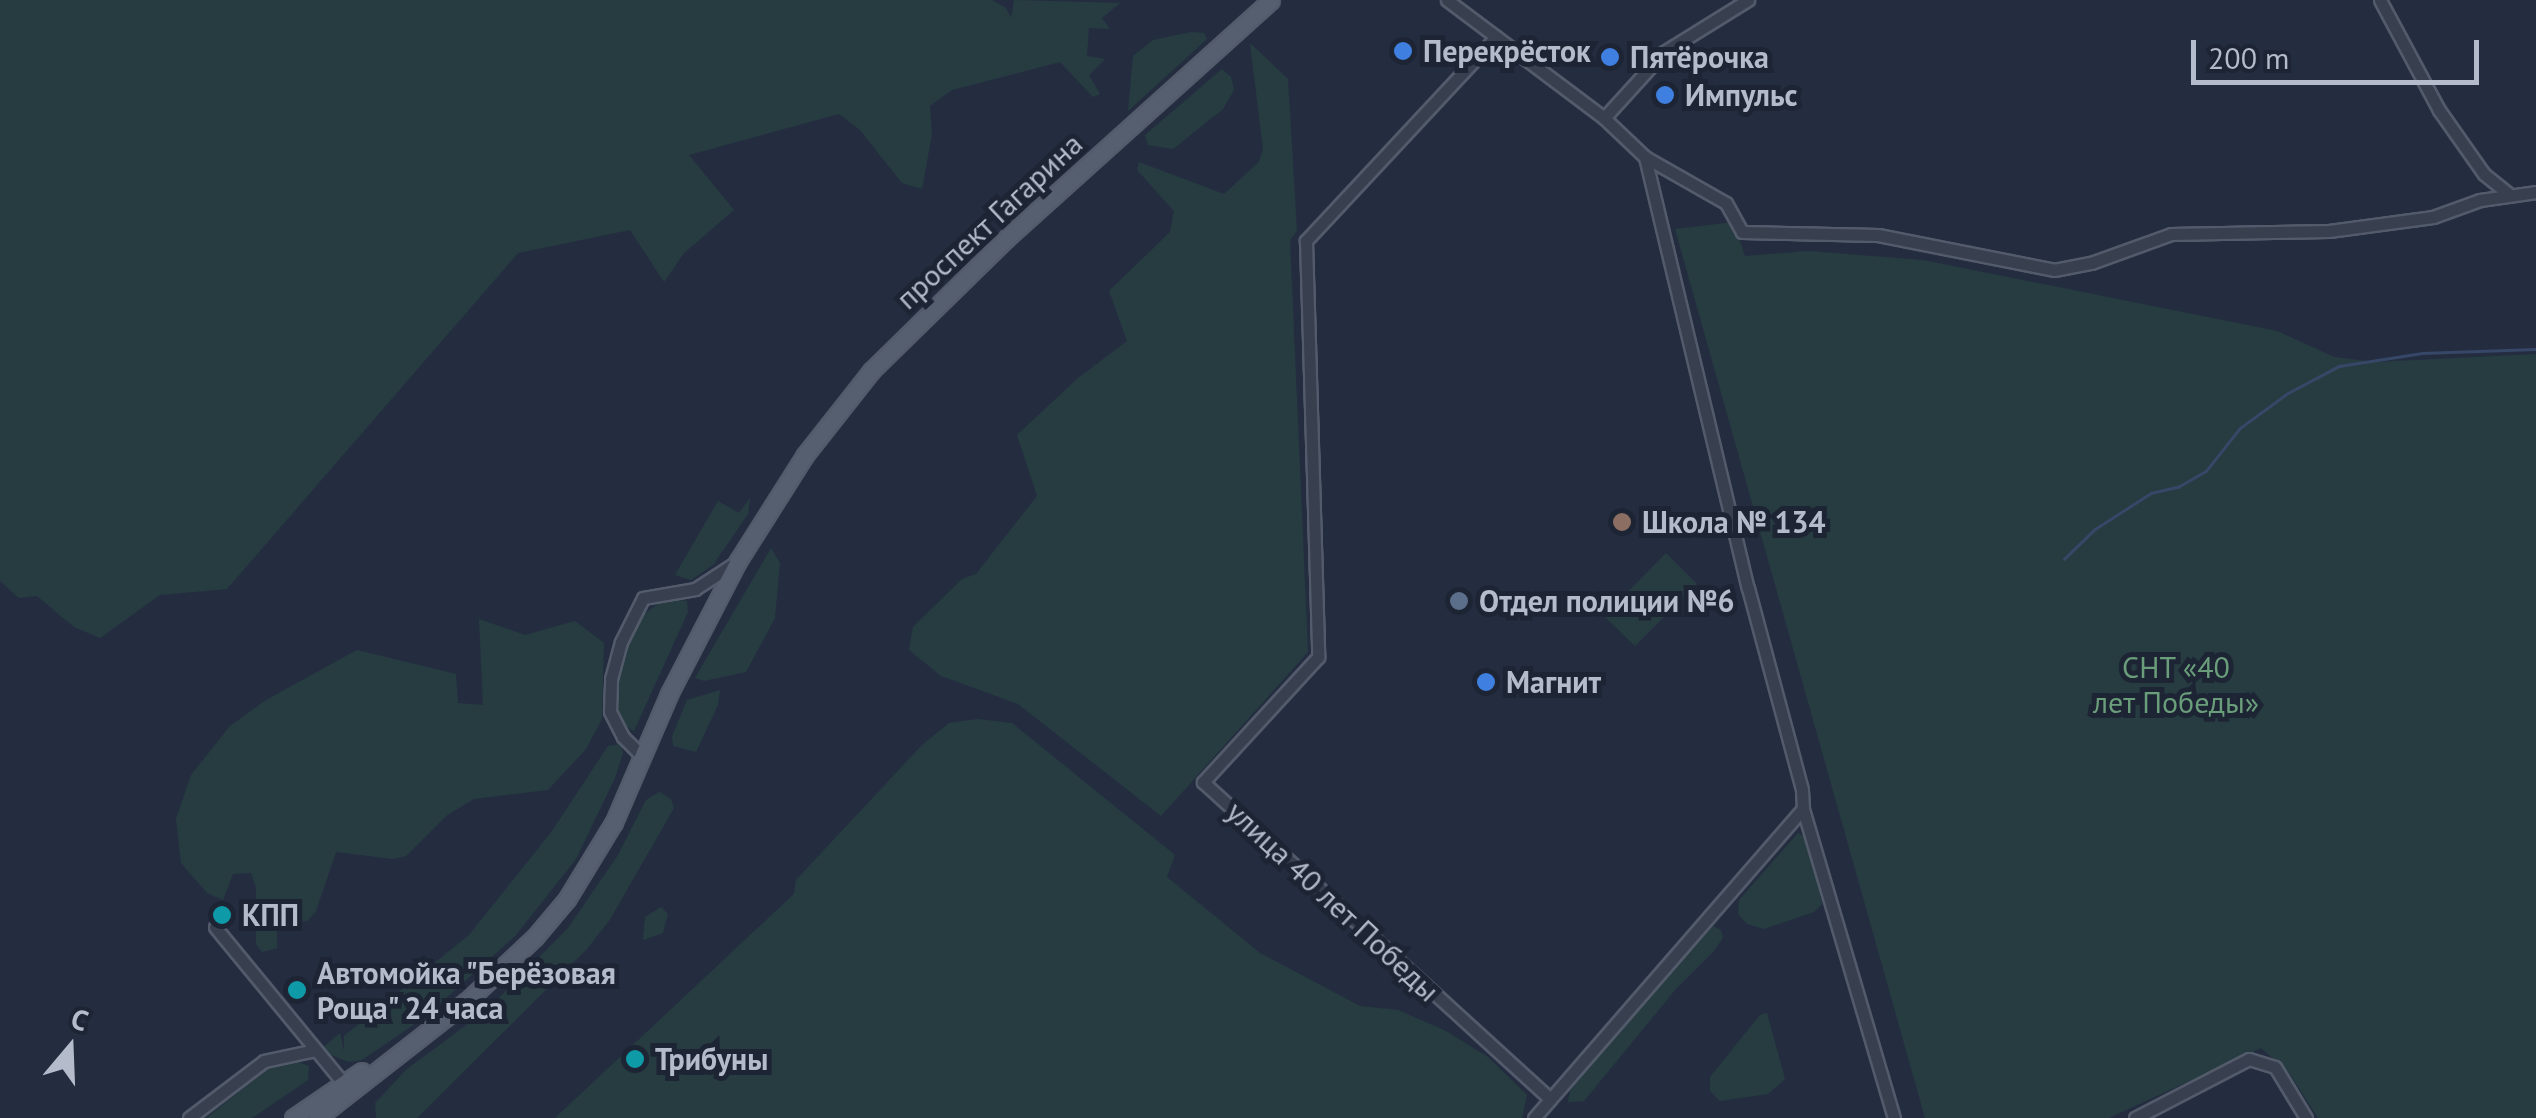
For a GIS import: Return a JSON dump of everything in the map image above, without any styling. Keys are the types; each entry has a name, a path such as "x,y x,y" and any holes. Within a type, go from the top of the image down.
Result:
{"main road":[{"name":"проспект Гагарина","path":"417,1038 507,965 567,899 614,822 694,642 738,561 770,506 872,371 1007,238 1271,0"},
{"path":"293,1118 417,1038"},
{"path":"317,1118 417,1038"}],"street":[{"path":"1446,0 1604,118 1646,157 1726,203 1742,232 1878,235 2054,270 2091,263 2171,234 2330,232 2434,218 2480,200 2536,192"},
{"path":"1604,118 1664,52 1748,0"},
{"path":"2386,2 2439,110 2484,174 2510,195"},
{"name":"улица 40 лет Победы","path":"1496,37 1306,241 1318,657 1203,782 1550,1100"},
{"path":"1646,157 1743,570 1802,790 1803,809 1894,1118"},
{"path":"2480,200 2484,174"},
{"path":"642,756 623,737 610,711 611,678 621,642 643,598 695,589 738,561"},
{"path":"1537,1116 1803,809"},
{"path":"215,927 343,1083"},
{"path":"188,1118 264,1061 315,1050"},
{"path":"2135,1118 2249,1059 2275,1067 2306,1118"}],"green space":[{"path":"0,0 992,0 1006,8 1011,18 1014,0 1120,3 1102,18 1110,29 1089,28 1087,56 1105,59 1089,75 1100,94 1093,97 1060,62 952,90 930,106 932,134 922,189 902,183 860,130 839,114 689,155 734,210 684,253 664,282 630,230 518,253 227,589 160,595 100,638 74,627 37,596 19,598 0,581"},
{"path":"1204,33 1207,39 1128,111 1133,56 1153,40"},
{"path":"1250,43 1288,79 1297,231 1290,240 1308,652 1161,816 1018,704 941,676 909,650 913,627 962,579 976,574 1037,496 1017,435 1078,378 1127,341 1109,291 1170,232 1174,211 1137,170 1139,162 1224,194 1259,162 1263,149"},
{"path":"1222,69 1231,77 1234,90 1223,109 1173,149 1148,145 1145,135"},
{"name":"СНТ «40 лет Победы»","path":"1734,222 1745,256 1808,251 1923,260 2277,331 2334,357 2375,362 2536,354 2536,1118 2318,1118 2289,1073 2261,1048 2109,1118 1925,1118 1675,229"},
{"path":"750,498 748,514 713,565 691,580 675,575 718,501 739,513"},
{"path":"771,548 780,563 775,618 746,672 704,681 695,678"},
{"path":"1666,553 1697,584 1635,646 1604,616"},
{"path":"687,601 688,612 634,731 624,725 616,710 621,662 644,614 658,604"},
{"path":"479,619 525,635 575,621 604,643 602,719 586,749 548,790 474,799 446,816 406,856 393,859 336,852 316,911 307,921 277,923 277,948 262,952 256,944 256,888 251,873 233,874 223,900 207,893 181,863 176,819 191,775 230,726 266,700 357,650 456,674 458,703 483,705"},
{"path":"720,690 718,705 696,752 673,746 672,736 687,700"},
{"path":"978,719 1012,723 1175,855 1167,877 1260,953 1360,1006 1398,1010 1446,1031 1488,1057 1527,1095 1522,1118 555,1118 794,894 796,880 922,745 949,723"},
{"path":"620,744 623,753 615,778 576,859 516,935 425,1017 362,1060 348,1062 320,1050 340,1033 344,1051 344,1036 469,935 552,831 608,746"},
{"path":"659,792 671,799 674,808 609,921 586,950 417,1118 376,1118 375,1103 407,1069 488,1009 568,928 618,855 646,800"},
{"path":"1798,833 1809,839 1822,904 1814,912 1764,929 1747,924 1738,914 1739,900"},
{"path":"661,907 668,914 663,933 643,940 645,917"},
{"path":"1711,925 1721,930 1723,938 1713,952 1675,990 1584,1101 1568,1102 1570,1091"},
{"path":"1767,1013 1785,1079 1768,1094 1720,1101 1710,1091 1710,1077 1760,1015"},
{"path":"295,1061 309,1066 308,1080 252,1118 206,1118 275,1063"}],"waterway":[{"path":"2064,559 2095,529 2151,493 2178,487 2206,471 2240,428 2288,393 2339,366 2422,353 2536,349"}],"place":[{"name":"Перекрёсток","path":"1403,51"},
{"name":"Пятёрочка","path":"1610,57"},
{"name":"Импульс","path":"1665,95"},
{"name":"Школа № 134","path":"1622,522"},
{"name":"Отдел полиции №6","path":"1459,601"},
{"name":"Магнит","path":"1486,682"},
{"name":"КПП","path":"222,915"},
{"name":"Автомойка \"Берёзовая Роща\" 24 часа","path":"297,990"},
{"name":"Трибуны","path":"635,1059"}]}
